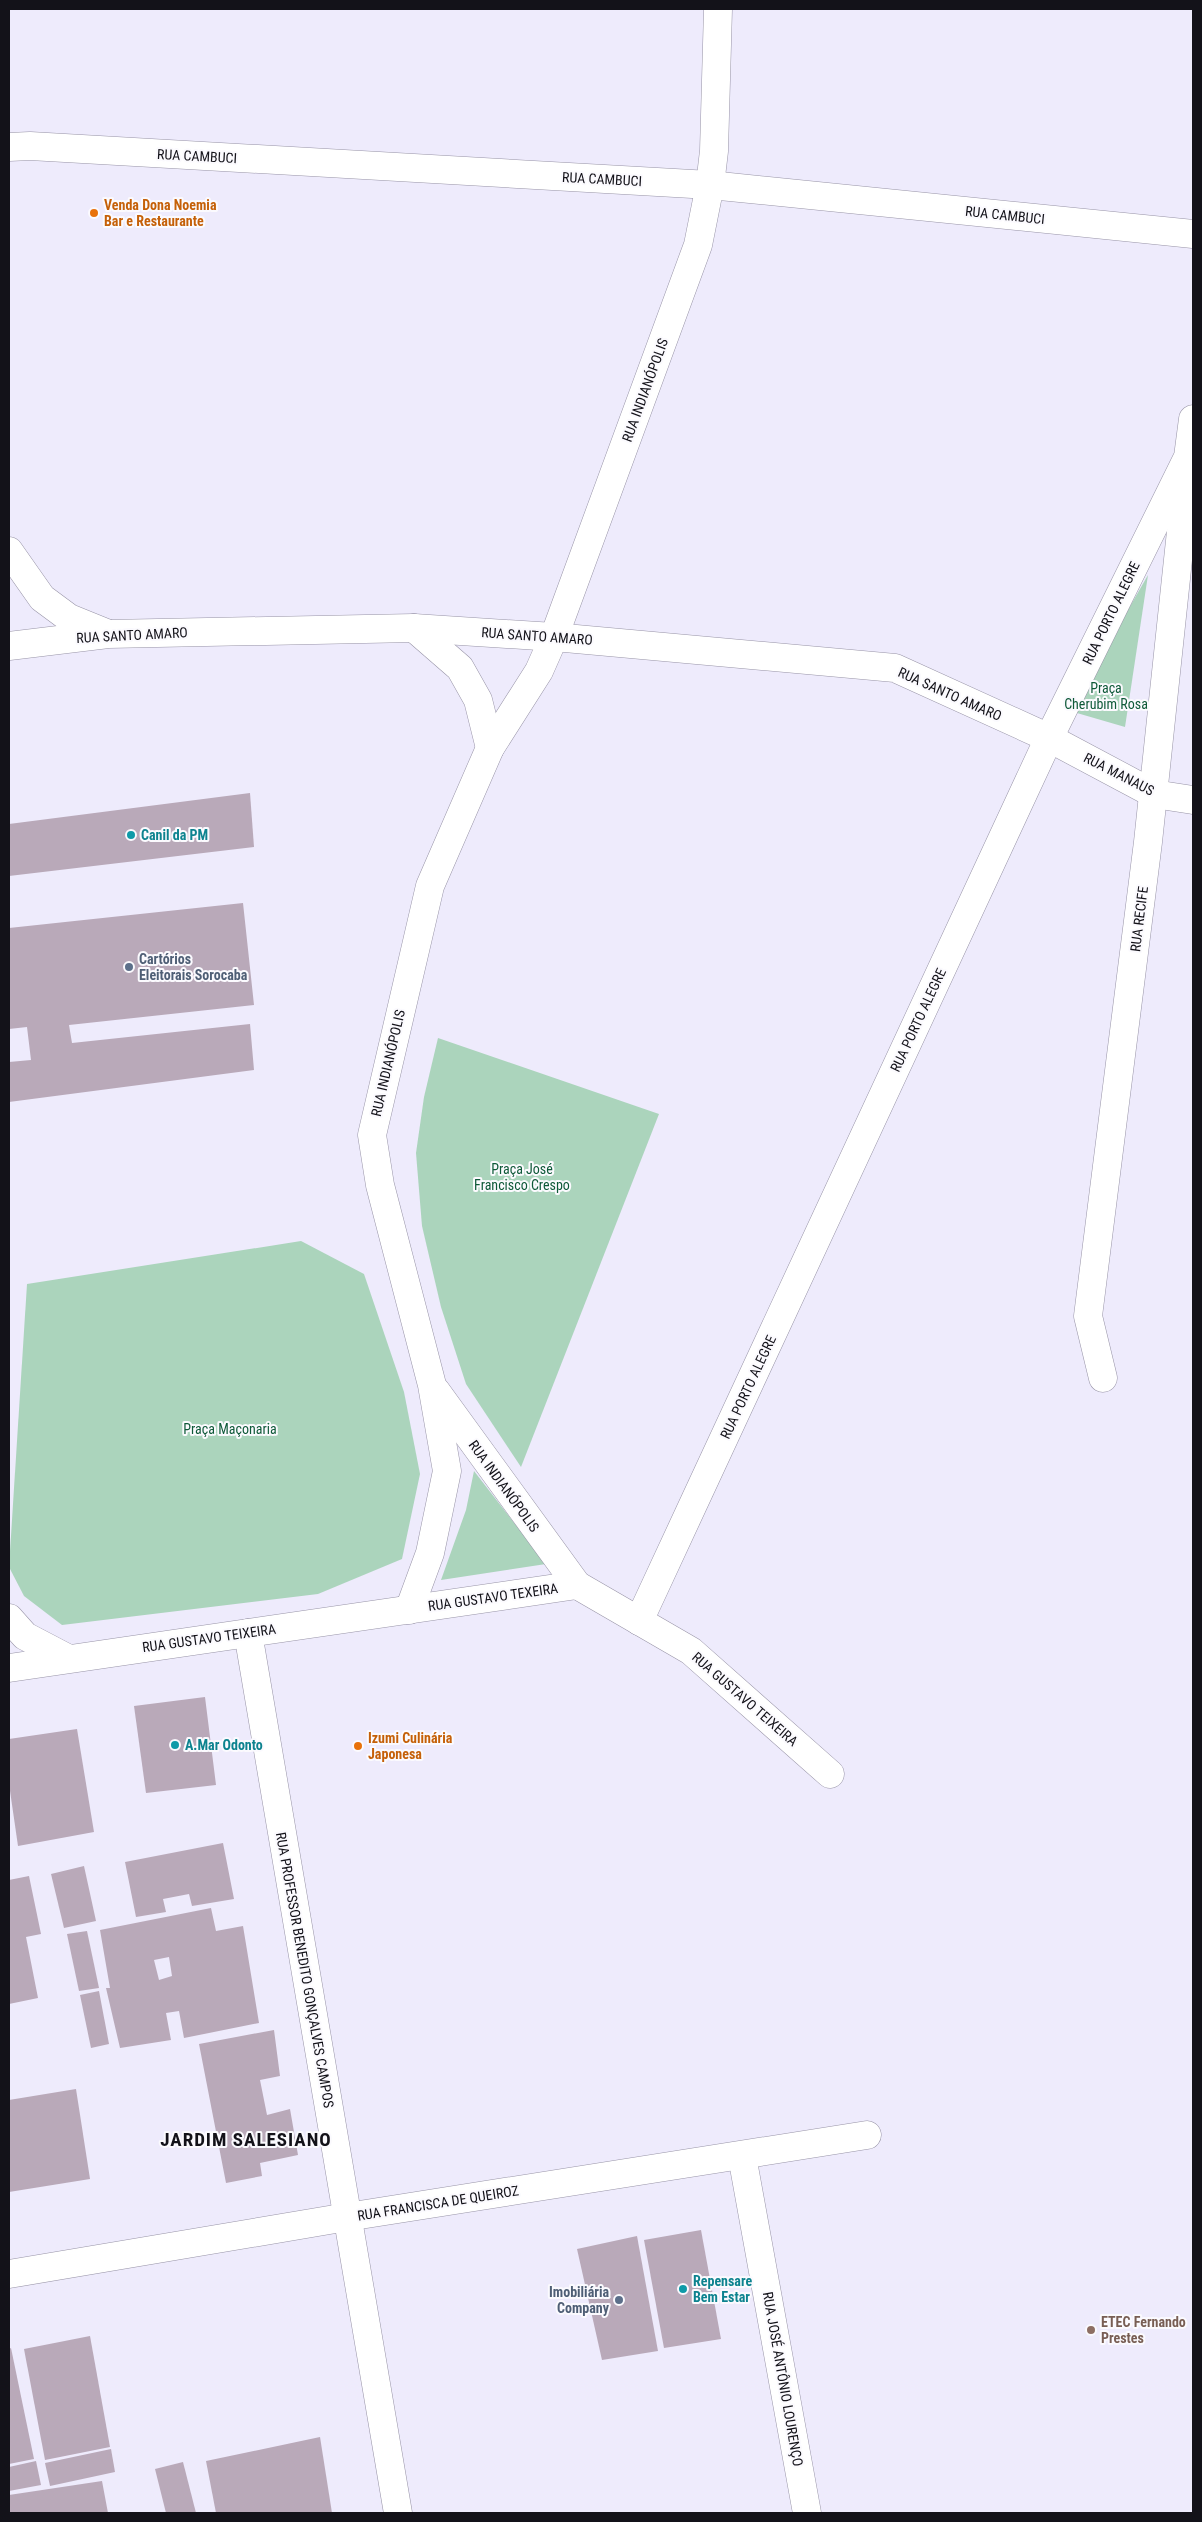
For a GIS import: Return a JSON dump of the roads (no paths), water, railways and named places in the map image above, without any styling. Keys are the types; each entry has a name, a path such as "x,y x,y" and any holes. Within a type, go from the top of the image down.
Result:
{"street":[{"name":"RUA INDIANÓPOLIS","path":"409,1610 430,1553 447,1471 432,1385 380,1185 372,1135 430,886 490,748 539,671 554,637 698,245 710,185 714,151 718,9"},
{"name":"RUA CAMBUCI","path":"9,147 40,146 710,185 1193,234"},
{"name":"RUA PORTO ALEGRE","path":"639,1621 1049,738 1188,457 1193,419"},
{"name":"RUA RECIFE","path":"1103,1378 1088,1316 1154,794 1188,457"},
{"path":"9,552 42,598 69,618 108,634"},
{"name":"RUA SANTO AMARO","path":"9,646 108,634 414,628 554,637 895,668 1049,738"},
{"path":"414,628 460,668 478,700 490,748"},
{"name":"RUA MANAUS","path":"1049,738 1154,794 1193,800"},
{"name":"RUA INDIANÓPOLIS","path":"432,1385 577,1585"},
{"name":"RUA GUSTAVO TEIXEIRA","path":"577,1585 691,1651 830,1774"},
{"name":"RUA GUSTAVO TEXEIRA","path":"409,1610 577,1585"},
{"name":"RUA GUSTAVO TEIXEIRA","path":"9,1668 67,1658 409,1610"},
{"path":"9,1618 25,1636 67,1658"},
{"name":"RUA PROFESSOR BENEDITO GONÇALVES CAMPOS","path":"248,1633 398,2513"},
{"name":"RUA FRANCISCA DE QUEIROZ","path":"9,2274 348,2217 867,2135"},
{"name":"RUA JOSÉ ANTÔNIO LOURENÇO","path":"742,2156 807,2513"}],"place":[{"name":"Venda Dona Noemia Bar e Restaurante","path":"94,213"},
{"name":"Canil da PM","path":"131,835"},
{"name":"Cartórios Eleitorais Sorocaba","path":"129,967"},
{"name":"A.Mar Odonto","path":"175,1745"},
{"name":"Izumi Culinária Japonesa","path":"358,1746"},
{"name":"Repensare Bem Estar","path":"683,2289"},
{"name":"Imobiliária Company","path":"619,2300"},
{"name":"ETEC Fernando Prestes","path":"1091,2330"}],"district":[{"name":"JARDIM SALESIANO","path":"246,2139"}],"park label":[{"name":"Praça Cherubim Rosa","path":"1106,696"},
{"name":"Praça José Francisco Crespo","path":"522,1178"},
{"name":"Praça Maçonaria","path":"230,1429"}]}
